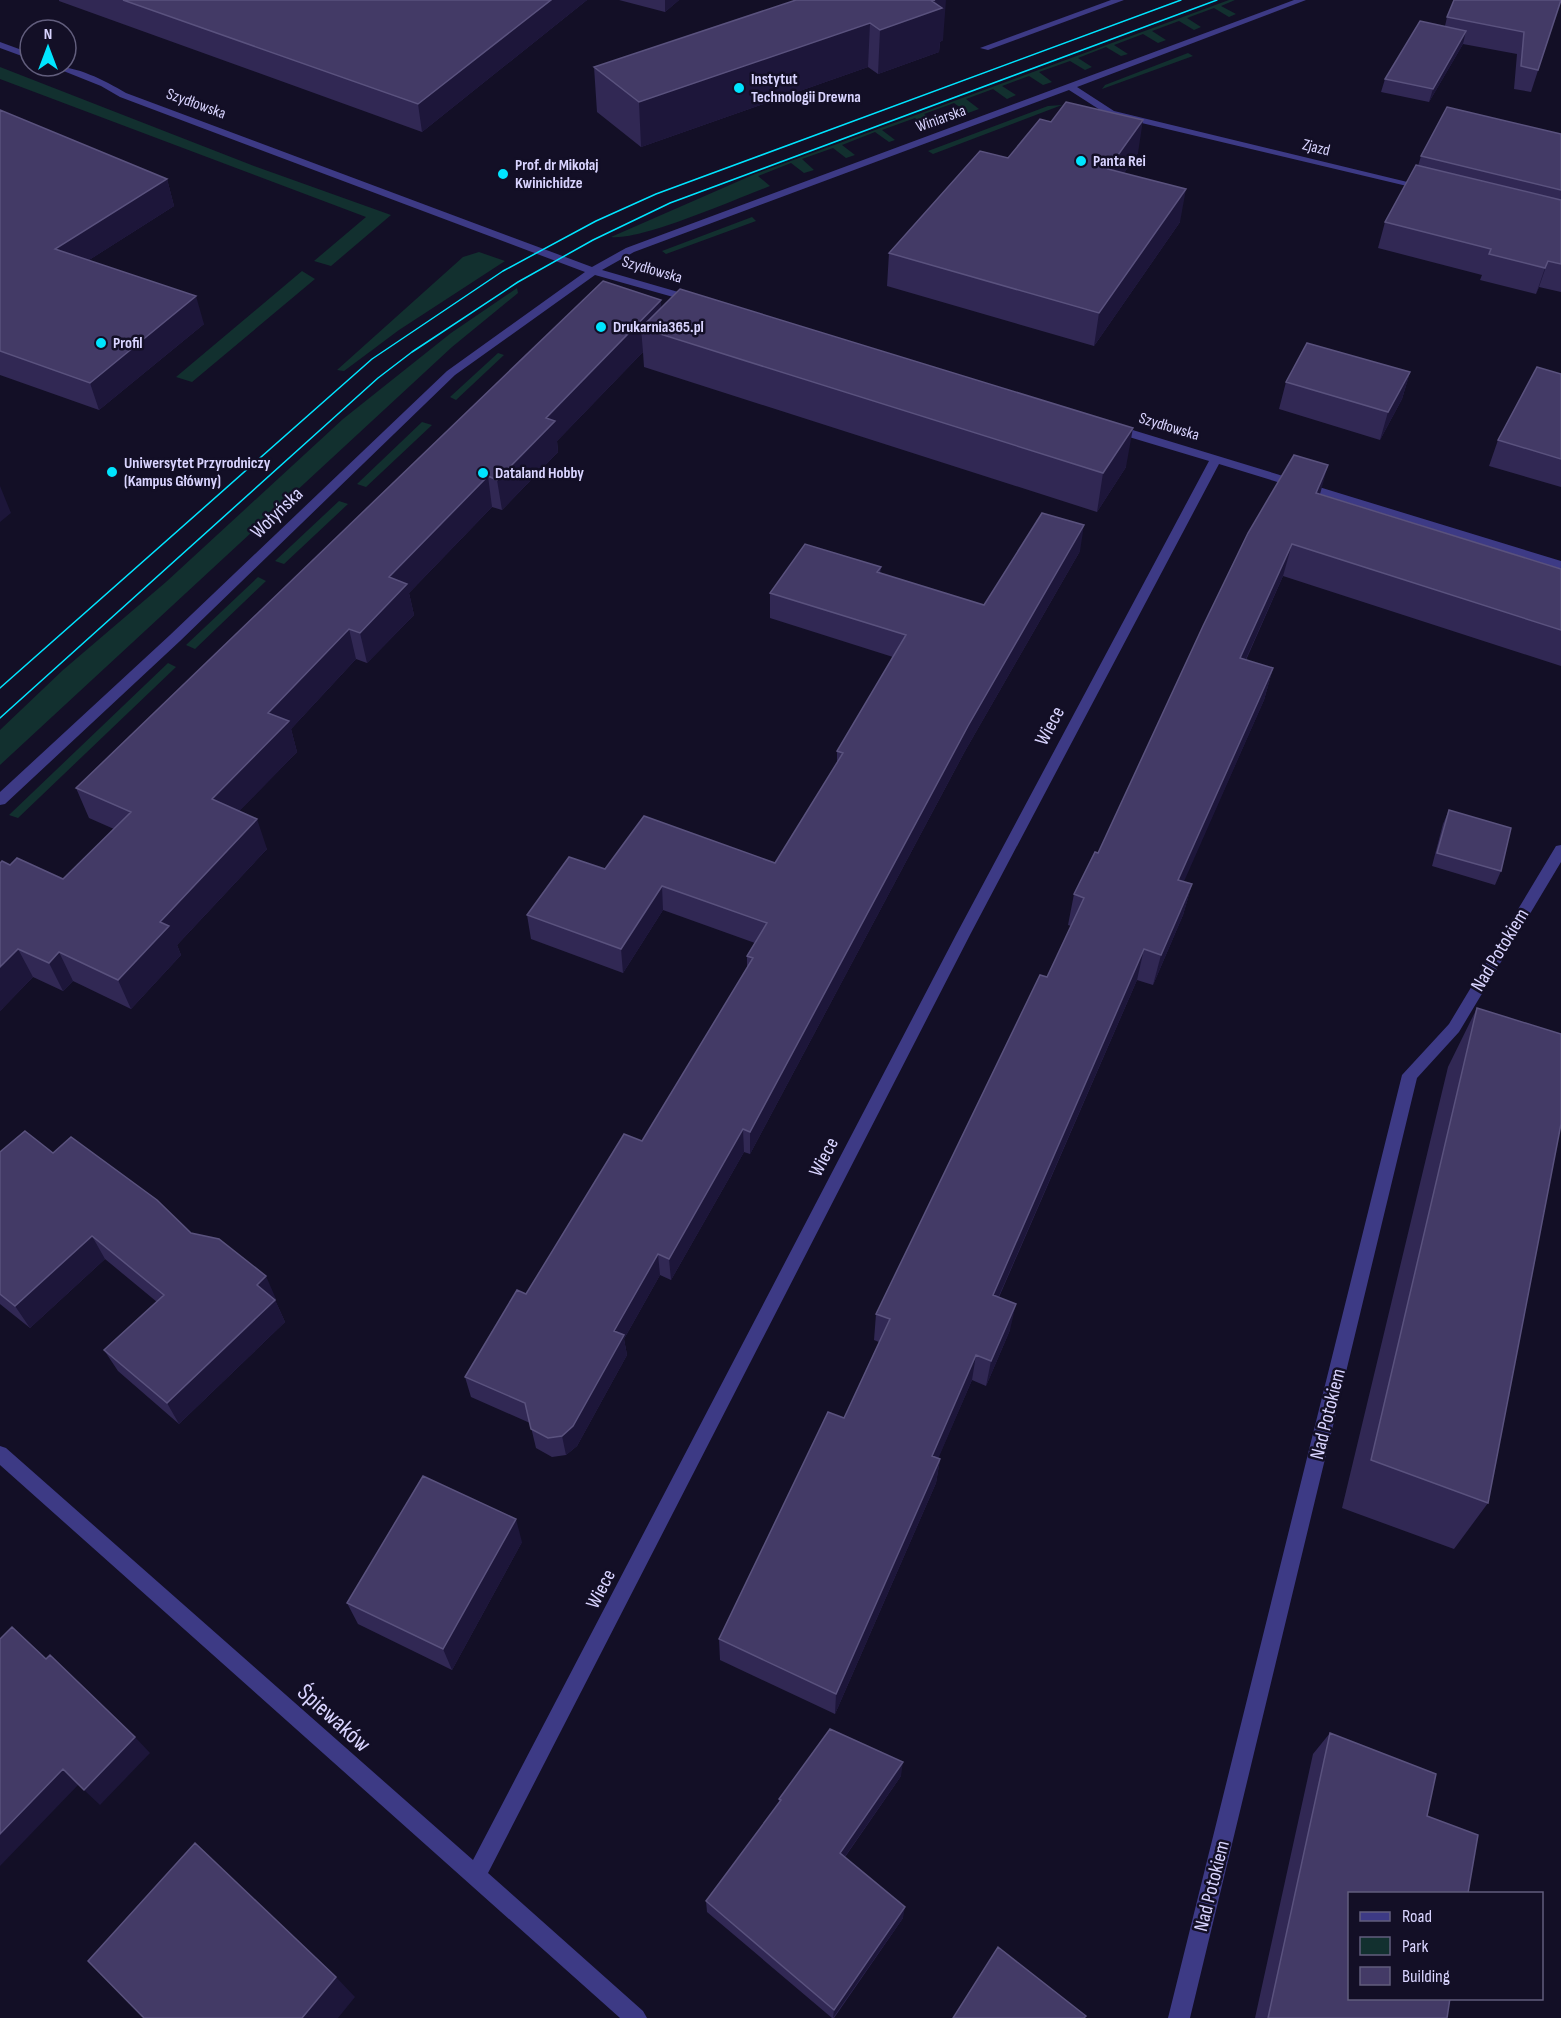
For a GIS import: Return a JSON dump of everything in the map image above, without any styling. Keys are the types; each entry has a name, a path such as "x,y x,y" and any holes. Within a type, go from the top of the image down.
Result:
{"street":[{"path":"986,48 1120,0"},
{"name":"Winiarska","path":"593,271 630,250 1302,0"},
{"path":"0,45 18,52"},
{"name":"Szydłowska","path":"78,74 104,84 123,95 593,271 703,302"},
{"name":"Zjazd","path":"1071,87 1111,113 1434,192"},
{"name":"Wołyńska","path":"0,800 175,638 451,373 593,271"},
{"name":"Szydłowska","path":"1102,424 1561,565"},
{"name":"Wiece","path":"475,1877 964,933 1216,459"},
{"name":"Nad Potokiem","path":"1179,2018 1410,1075 1454,1028 1561,850"},
{"name":"Śpiewaków","path":"0,1454 636,2018"}],"green space":[{"path":"1229,0 1235,0 1221,6 1236,14 1229,17 1214,8 1187,18 1201,27 1194,30 1179,21 1152,31 1166,40 1158,43 1143,34 1114,45 1128,54 1121,56 1106,47 1078,58 1092,67 1085,70 1070,61 1039,72 1052,82 1043,85 1029,76 1002,86 1016,95 1007,99 993,89 966,99 979,109 968,113 954,103 924,114 937,124 929,127 915,118 882,130 895,140 889,142 875,132 842,145 855,155 846,158 833,148 802,159 814,170 804,173 791,163 758,176 770,186 666,226 644,233 611,237 755,174"},
{"path":"1188,53 1193,56 1102,89 1105,85"},
{"path":"0,67 18,74 18,78 28,78 254,166 391,215 331,266 314,261 366,217 0,79"},
{"path":"1062,105 933,154 928,151 1048,106"},
{"path":"752,217 756,221 666,254 662,251"},
{"path":"479,252 505,261 399,330 344,371 337,370 463,257"},
{"path":"302,271 315,279 192,382 176,377"},
{"path":"517,288 518,293 452,347 0,765 0,730 63,670 166,582 343,419 451,333"},
{"path":"498,353 504,355 456,400 450,397"},
{"path":"422,422 432,425 366,487 357,484"},
{"path":"339,501 348,504 284,564 275,561"},
{"path":"258,577 266,581 195,649 186,645"},
{"path":"168,663 176,667 18,818 9,815"}],"building":[{"path":"123,0 551,0 418,104"},
{"path":"796,0 935,0 932,1 942,8 880,30 870,23 639,102 594,67"},
{"path":"1454,0 1561,0 1538,70 1521,66 1524,32 1447,17"},
{"path":"1420,21 1466,31 1433,89 1385,79"},
{"path":"1066,102 1143,120 1108,169 1186,189 1099,313 889,253 980,151 1008,158 1040,119 1051,122"},
{"path":"1447,107 1561,134 1561,190 1421,156"},
{"path":"0,110 167,179 55,249 196,296 90,383 0,351"},
{"path":"1416,165 1561,200 1561,264 1548,261 1545,268 1489,254 1491,249 1385,222"},
{"path":"603,281 661,300 546,418 555,421 497,480 488,476 389,577 407,584 360,633 349,629 268,713 289,721 212,799 257,819 160,922 169,926 118,980 59,952 49,963 18,949 0,967 0,863 2,861 10,865 17,858 63,879 131,812 76,788"},
{"path":"680,289 1133,428 1103,473 641,328"},
{"path":"1307,343 1410,372 1388,412 1286,382"},
{"path":"1537,367 1561,374 1561,459 1498,440"},
{"path":"1294,455 1328,465 1316,493 1561,569 1561,630 1292,544 1240,658 1273,668 1178,880 1192,884 1161,955 1144,949 993,1295 1016,1304 991,1361 976,1355 932,1456 940,1459 836,1694 719,1639 828,1412 844,1418 890,1319 876,1314 1040,975 1047,977 1084,898 1074,894 1095,852 1098,853 1248,533"},
{"path":"1042,513 1084,525 968,726 750,1132 743,1129 669,1259 658,1254 614,1331 624,1335 573,1426 562,1436 548,1438 531,1429 525,1403 465,1377 517,1290 526,1294 624,1134 642,1141 753,958 747,956 767,923 662,886 621,949 527,915 569,857 605,869 644,816 775,863 843,753 837,751 906,635 770,593 805,544 881,567 877,572 984,605"},
{"path":"1449,810 1511,828 1501,871 1437,853"},
{"path":"1477,1008 1561,1034 1561,1124 1488,1503 1371,1460"},
{"path":"25,1131 53,1153 71,1137 157,1200 191,1233 219,1239 266,1276 257,1285 275,1300 167,1403 104,1350 164,1295 92,1236 15,1306 0,1294 0,1152"},
{"path":"423,1476 516,1519 443,1649 347,1603"},
{"path":"12,1627 46,1659 50,1655 135,1737 84,1790 63,1769 0,1834 0,1639"},
{"path":"830,1729 903,1762 840,1853 905,1907 834,2010 706,1901"},
{"path":"1330,1733 1436,1774 1427,1816 1478,1835 1468,1892 1348,1892 1348,2000 1450,2000 1447,2018 1268,2018"},
{"path":"195,1843 336,1977 302,2018 144,2018 88,1961"},
{"path":"998,1947 1086,2016 1084,2018 953,2018"}],"tram line":[{"path":"0,688 372,359 503,271 596,221 656,194 1181,0"},
{"path":"0,718 378,378 412,352 518,282 593,240 670,203 1217,0"}],"place":[{"name":"Instytut Technologii Drewna","path":"739,88"},
{"name":"Panta Rei","path":"1081,161"},
{"name":"Prof. dr Mikołaj Kwinichidze","path":"503,174"},
{"name":"Drukarnia365.pl","path":"601,327"},
{"name":"Profil","path":"101,343"},
{"name":"Uniwersytet Przyrodniczy (Kampus Główny)","path":"112,472"},
{"name":"Dataland Hobby","path":"483,473"}]}
